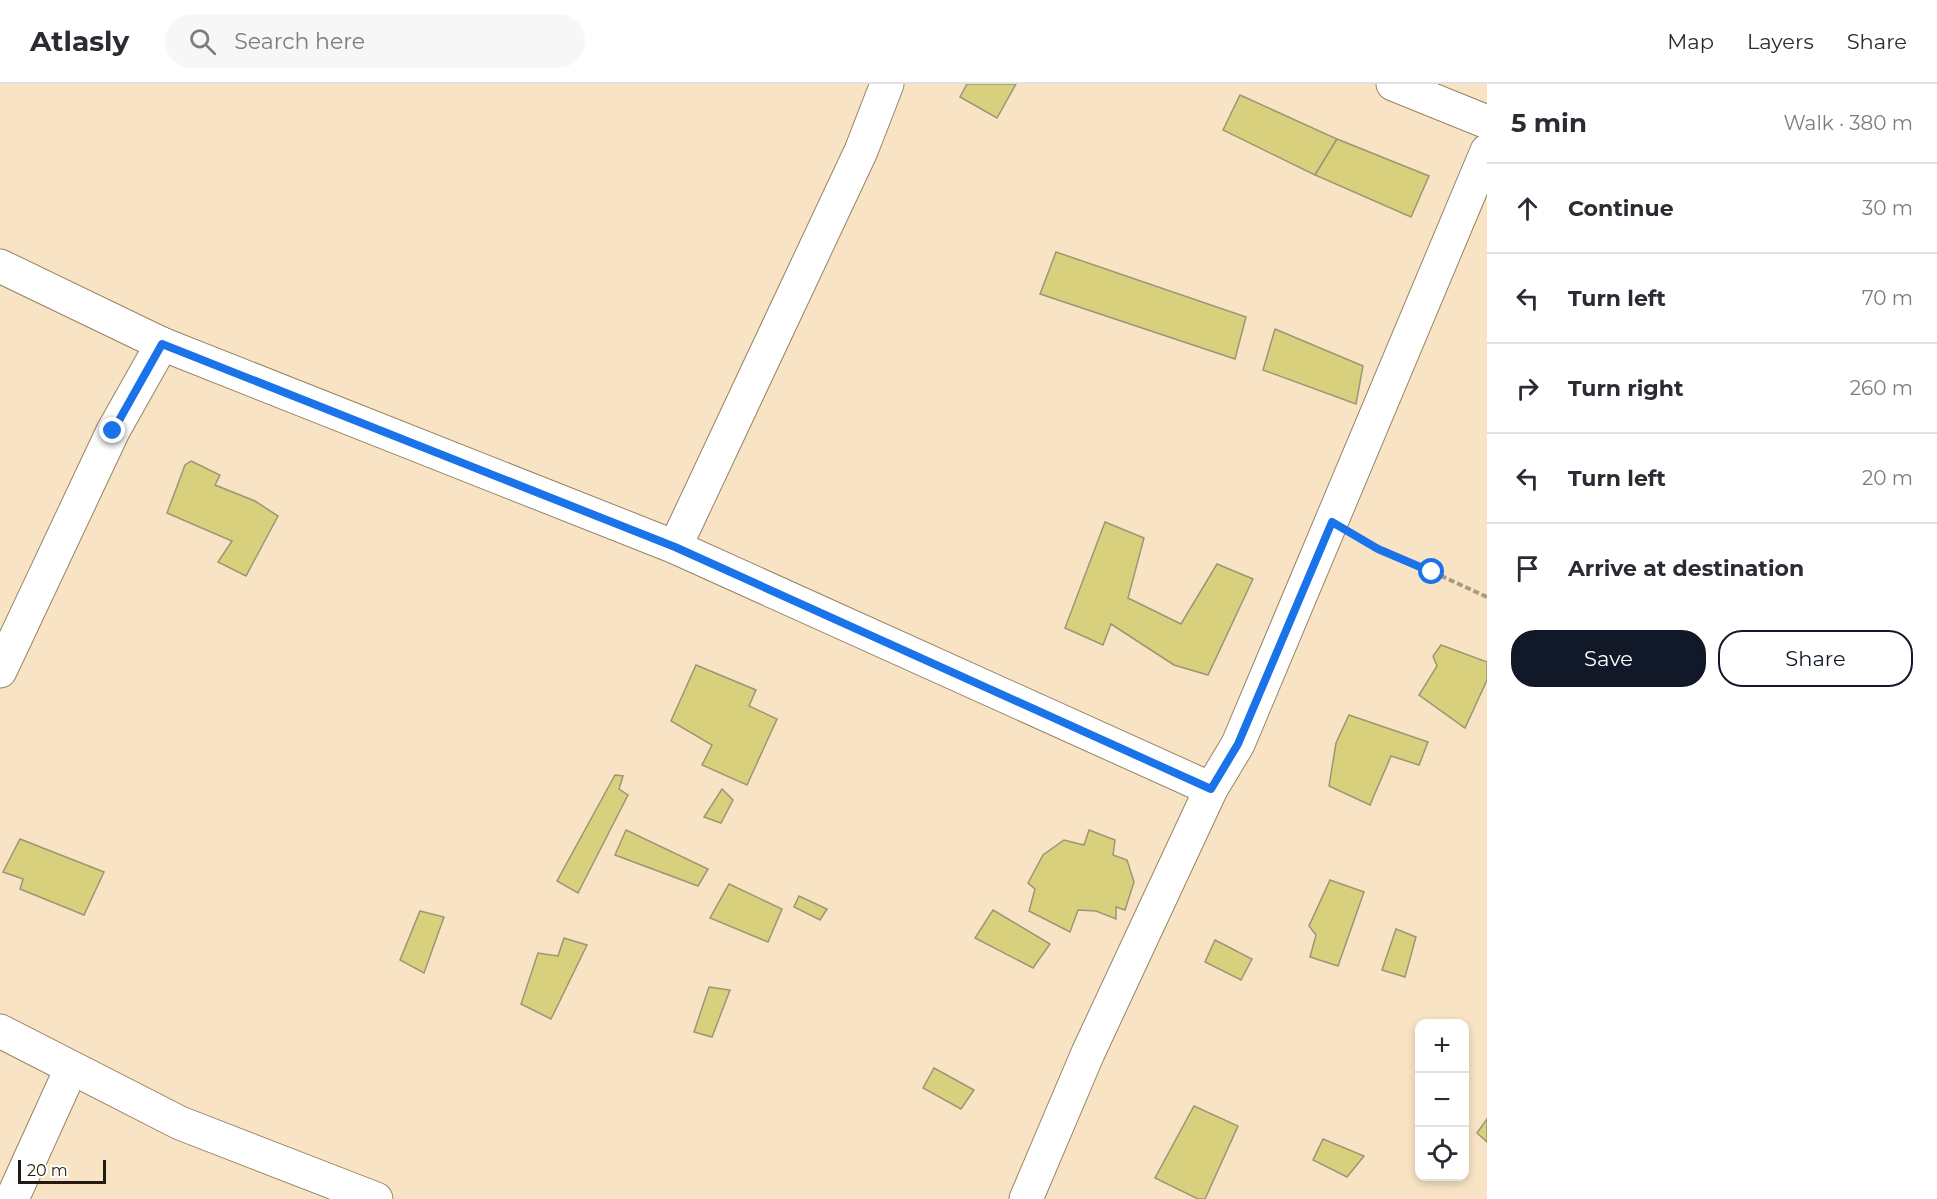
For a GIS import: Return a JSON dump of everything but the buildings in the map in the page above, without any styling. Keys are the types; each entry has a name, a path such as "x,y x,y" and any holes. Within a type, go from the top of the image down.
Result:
{"street":[{"path":"675,547 861,151 887,84"},
{"path":"1394,84 1487,122"},
{"path":"1026,1199 1088,1053 1211,789 1238,744 1487,151"},
{"path":"0,266 162,344 675,547 1211,789"},
{"path":"0,671 113,431 162,344"},
{"path":"0,1031 71,1069 180,1122 376,1199"},
{"path":"12,1199 71,1069"}],"path":[{"path":"1332,522 1378,549 1487,597"}],"route":[{"path":"113,431 162,344 675,547 1211,789 1238,744 1332,522 1378,549 1432,572"}]}
